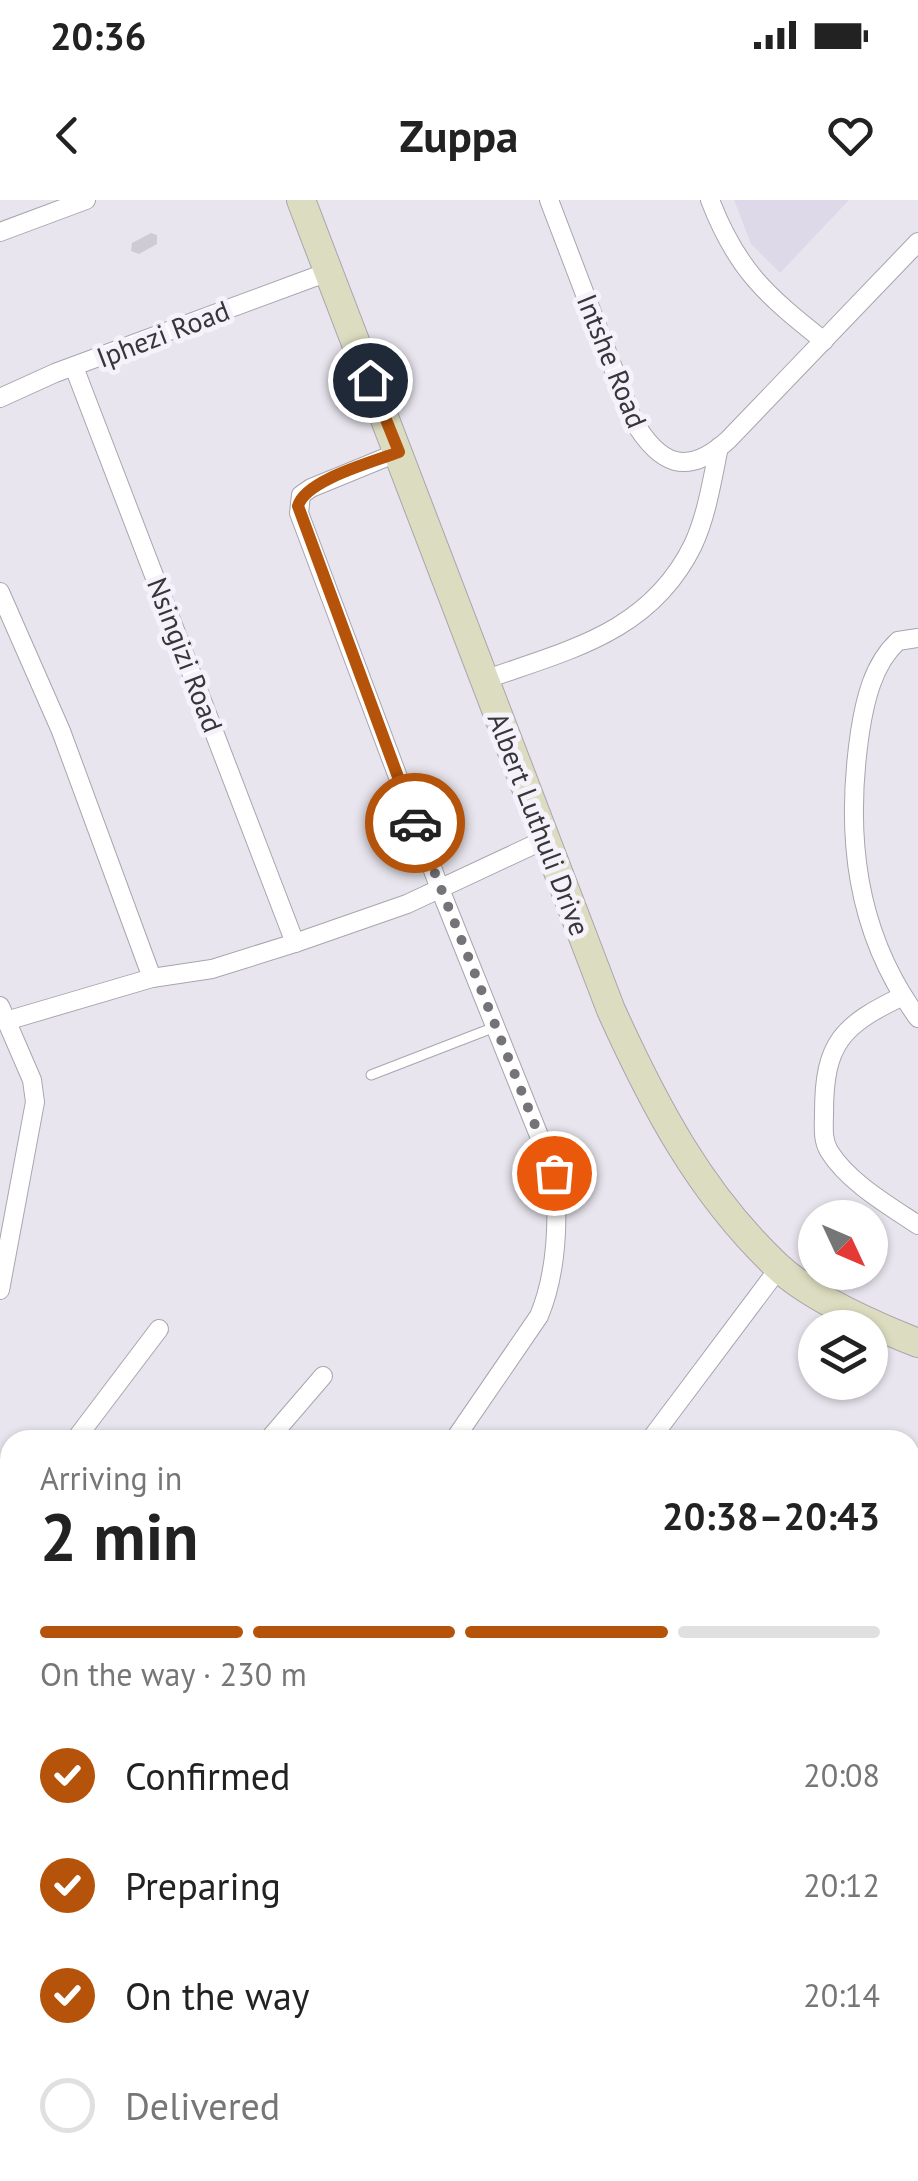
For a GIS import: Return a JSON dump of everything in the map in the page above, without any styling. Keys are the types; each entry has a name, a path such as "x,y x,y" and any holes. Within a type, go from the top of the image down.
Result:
{"street":[{"path":"0,232 86,200"},
{"name":"Albert Luthuli Drive","path":"301,200 611,1010 668,1131 692,1168 779,1268 870,1322 918,1344"},
{"name":"Intshe Road","path":"549,200 644,439 660,457 680,462 696,460 720,448"},
{"path":"710,200 727,244 755,284 824,341"},
{"path":"484,680 605,637 650,603 693,544 720,448 918,242"},
{"name":"Iphezi Road","path":"0,398 328,272"},
{"name":"Nsingizi Road","path":"74,367 295,943"},
{"path":"399,452 318,484 301,495 298,506 440,889 554,1173 554,1250 547,1296 539,1316 461,1430"},
{"path":"0,592 61,732 152,978"},
{"path":"918,638 898,641 875,674 862,722 852,814 860,894 878,945 918,1018"},
{"path":"0,1290 35,1102 32,1080 3,1013 152,978 212,969 295,943 440,889 546,839"},
{"path":"904,996 867,1014 831,1054 825,1068 824,1132 830,1153 860,1182 918,1225"},
{"path":"658,1430 779,1268"},
{"path":"83,1430 159,1329"},
{"path":"277,1430 323,1376"}],"lane":[{"path":"371,1075 496,1026"}],"shaded area":[{"path":"734,200 849,200 780,273 751,244"}],"building":[{"path":"151,233 157,235 157,244 139,254 131,251 132,243"}],"way so far":[{"path":"415,823 554,1173"}],"route":[{"path":"370,380 399,452 318,484 301,495 298,513 415,823"}]}
